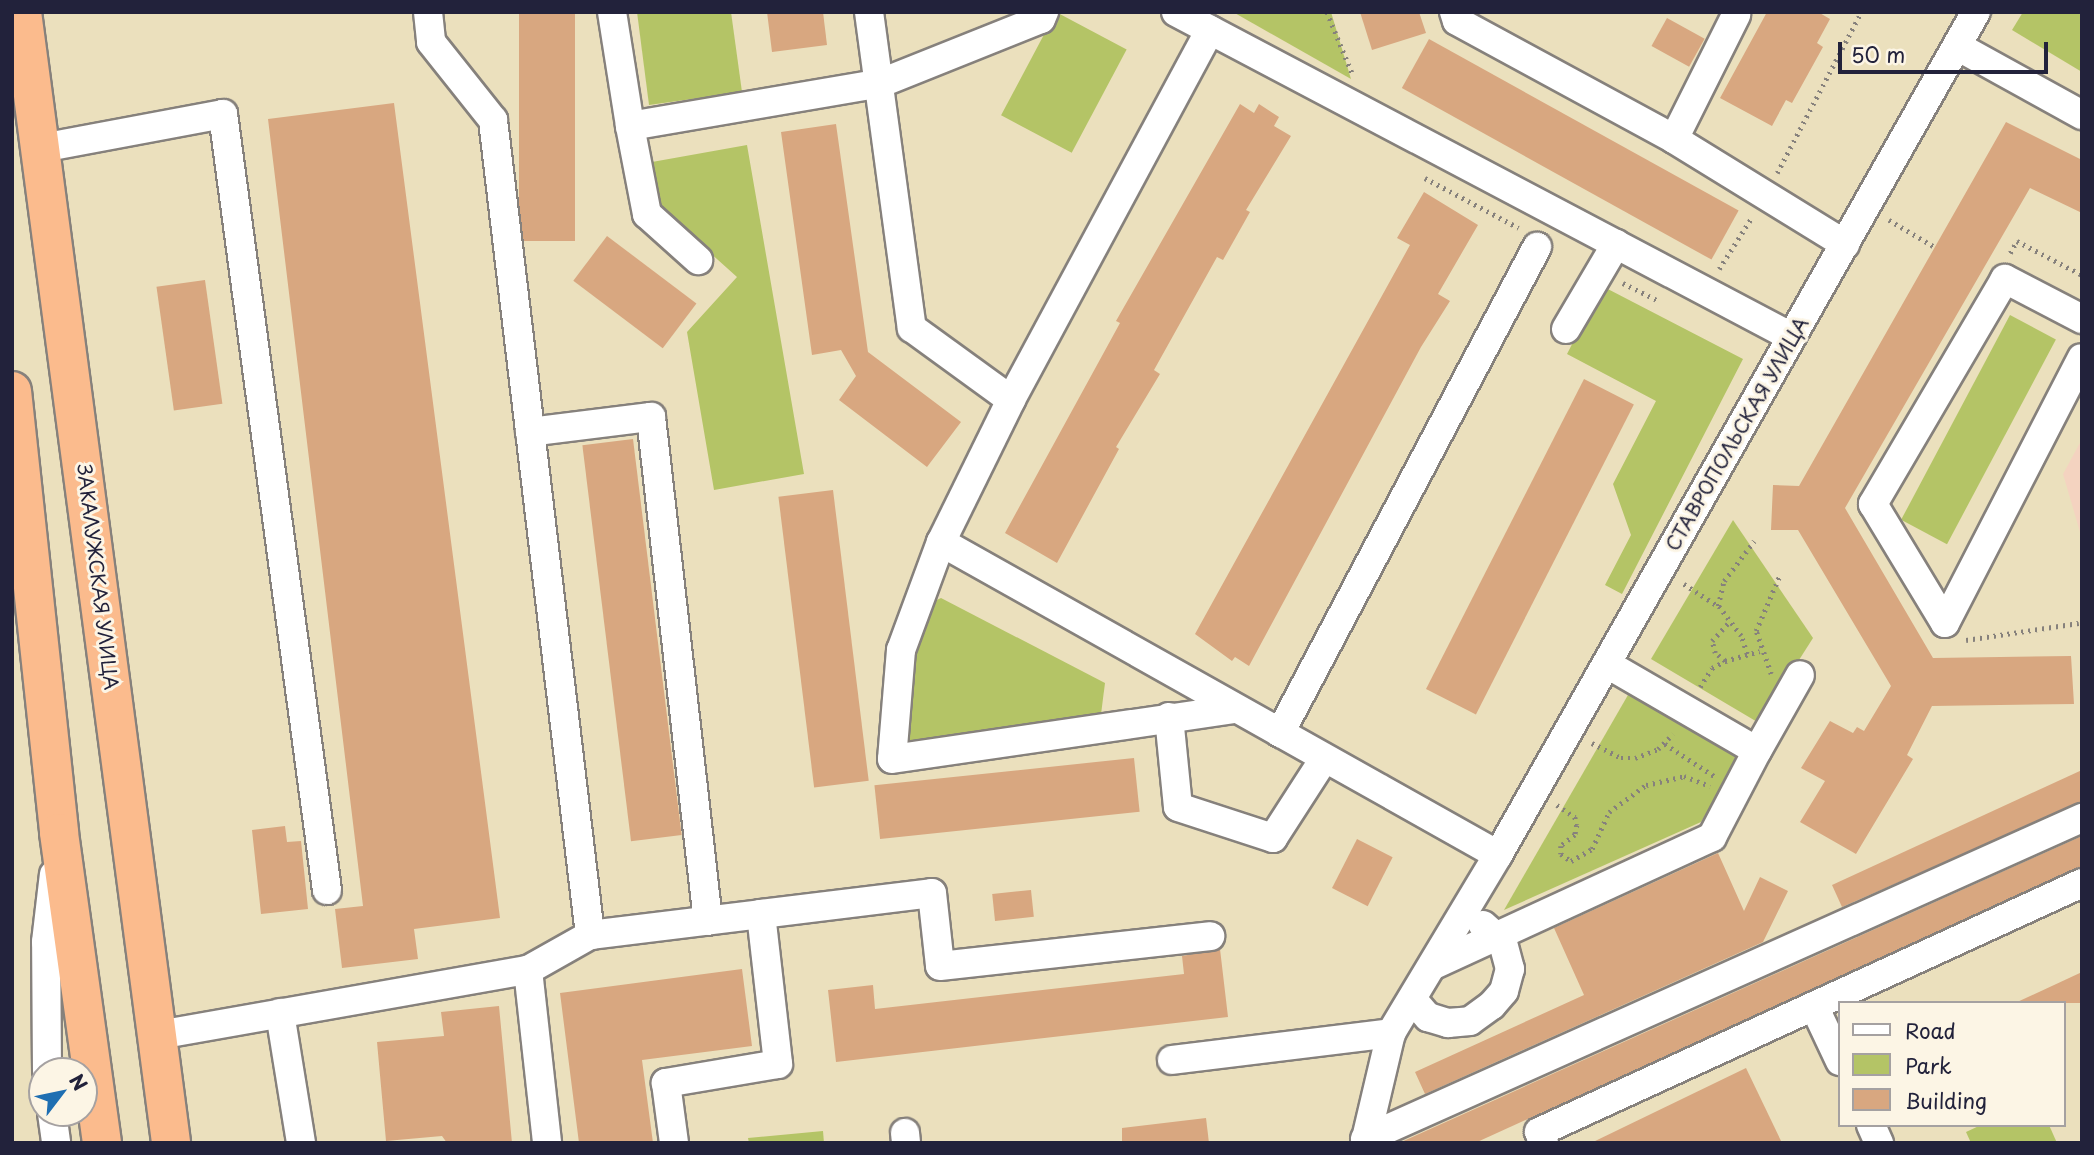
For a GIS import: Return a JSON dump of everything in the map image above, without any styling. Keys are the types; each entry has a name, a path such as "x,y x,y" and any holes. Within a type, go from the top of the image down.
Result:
{"highway":[{"name":"ЗАКАЛУЖСКАЯ УЛИЦА","path":"22,12 171,1143"},
{"path":"12,391 59,833 102,1143"}],"street":[{"path":"428,12 431,42 493,120 590,935"},
{"path":"612,12 647,214 698,260"},
{"path":"869,12 912,328 1011,400"},
{"path":"630,126 880,83 1041,19 1044,12"},
{"path":"1175,12 1792,337"},
{"path":"1454,12 1457,21 1674,139 1845,244"},
{"name":"СТАВРОПОЛЬСКАЯ УЛИЦА","path":"1391,1033 1464,915 1976,12"},
{"path":"1674,139 1736,15"},
{"path":"1210,30 1011,400 941,542 901,650 892,759 1236,709"},
{"path":"1957,46 2082,115"},
{"path":"42,148 223,114 327,890"},
{"path":"1280,733 1531,240"},
{"path":"1566,329 1616,244"},
{"path":"2082,319 2005,279 1873,504 1945,623 2082,358"},
{"path":"530,432 651,417 708,921"},
{"path":"941,542 1498,855"},
{"path":"1606,664 1756,751"},
{"path":"1434,965 1712,837 1756,751 1800,675"},
{"path":"1170,717 1178,807 1273,838 1324,759"},
{"path":"1365,1141 2082,818"},
{"path":"47,1057 46,942 59,833"},
{"path":"1544,1143 1539,1132 2082,883"},
{"path":"158,1035 528,970 590,935 932,893 940,966 1210,936"},
{"path":"674,1143 666,1083 778,1065 761,914"},
{"path":"1413,1000 1428,1017 1448,1023 1470,1021 1492,1005 1504,991 1510,969 1497,936 1492,929 1464,915"},
{"path":"528,970 547,1143"},
{"path":"1814,1006 1839,1059"},
{"path":"280,1013 300,1143"},
{"path":"1172,1060 1391,1033 1365,1141"},
{"path":"1872,1127 1879,1143"}],"path":[{"path":"1327,12 1359,89"},
{"path":"1705,291 1765,195 1861,12"},
{"path":"1416,174 1531,240"},
{"path":"1882,216 1935,247"},
{"path":"2006,261 2017,241 2082,275"},
{"path":"1600,272 1668,306"},
{"path":"1718,606 1724,581 1754,541"},
{"path":"1779,577 1756,631 1760,651 1784,703"},
{"path":"1676,579 1718,606 1730,621 1747,654"},
{"path":"1725,661 1715,653 1712,640 1730,621"},
{"path":"1954,642 2079,623"},
{"path":"1586,739 1621,758 1647,755 1665,744 1712,668 1725,661 1760,651"},
{"path":"1665,744 1735,792"},
{"path":"1550,801 1575,817 1575,835 1561,846 1561,854 1571,861 1592,849 1609,812 1646,785 1684,776 1735,792"}],"shaded area":[{"path":"2082,439 2082,539 2063,474"}],"green space":[{"path":"637,12 731,12 742,92 649,105"},
{"path":"1056,12 1127,50 1072,153 1001,115"},
{"path":"1233,12 1331,12 1351,79"},
{"path":"2023,12 2082,12 2082,72 2012,30"},
{"path":"747,145 804,474 714,490 687,332 737,277 659,207 652,162"},
{"path":"1602,286 1743,359 1622,594 1605,585 1631,535 1613,484 1656,401 1567,354"},
{"path":"2010,315 2056,339 1947,544 1901,520"},
{"path":"1733,520 1813,638 1759,723 1651,659"},
{"path":"941,598 1105,683 1100,722 907,748 916,651 926,605"},
{"path":"1632,688 1744,754 1701,822 1504,910"},
{"path":"1977,1127 2050,1127 2057,1143 1971,1143 1966,1132"},
{"path":"823,1131 824,1143 749,1143 748,1138"}],"building":[{"path":"519,12 575,12 575,241 519,241"},
{"path":"767,12 823,12 827,45 772,52"},
{"path":"1360,12 1419,12 1426,33 1372,50"},
{"path":"1767,12 1818,12 1830,19 1817,43 1823,47 1792,103 1786,100 1772,126 1720,98"},
{"path":"1667,18 1705,39 1689,67 1651,46"},
{"path":"1429,39 1739,211 1711,260 1402,88"},
{"path":"394,103 500,918 414,929 418,959 342,968 335,909 363,906 268,119"},
{"path":"1240,104 1254,113 1259,104 1279,117 1274,126 1291,136 1246,210 1250,212 1223,260 1217,257 1154,370 1160,374 1116,447 1119,449 1057,563 1005,533 1120,323 1116,321"},
{"path":"2006,122 2082,160 2082,213 2030,188 1845,508 1933,658 2071,656 2074,704 1932,706 1907,755 1913,759 1856,854 1800,822 1825,781 1801,768 1830,721 1853,733 1857,727 1864,731 1891,686 1798,530 1771,530 1773,485 1799,486"},
{"path":"836,124 868,352 961,422 927,467 839,400 856,376 841,350 812,355 781,132"},
{"path":"1424,192 1478,225 1438,294 1450,301 1421,347 1249,666 1235,657 1232,661 1195,634 1410,245 1397,238"},
{"path":"607,236 696,303 663,348 573,281"},
{"path":"205,280 222,404 174,411 156,287"},
{"path":"1584,379 1634,404 1476,714 1426,689"},
{"path":"633,439 682,835 631,841 582,445"},
{"path":"833,490 869,781 814,788 778,497"},
{"path":"1134,758 1140,812 880,839 874,785"},
{"path":"2082,770 2082,802 1842,907 1832,885"},
{"path":"285,826 287,842 301,841 308,909 261,914 252,830"},
{"path":"2082,836 2082,867 1475,1143 1399,1143"},
{"path":"1357,839 1393,857 1368,906 1332,888"},
{"path":"1718,853 1744,911 1760,877 1788,891 1763,942 1425,1094 1415,1072 1584,995 1554,928"},
{"path":"1031,890 1034,917 995,921 992,894"},
{"path":"1220,949 1228,1017 836,1062 828,990 873,985 875,1009 1184,974 1182,956"},
{"path":"742,969 752,1046 642,1060 653,1143 579,1143 560,993"},
{"path":"2082,972 2082,1003 2019,1001"},
{"path":"499,1006 512,1143 447,1143 442,1136 386,1141 377,1042 444,1036 441,1012"},
{"path":"1746,1068 1782,1143 1591,1143"},
{"path":"1206,1118 1209,1143 1122,1143 1122,1128"}]}
